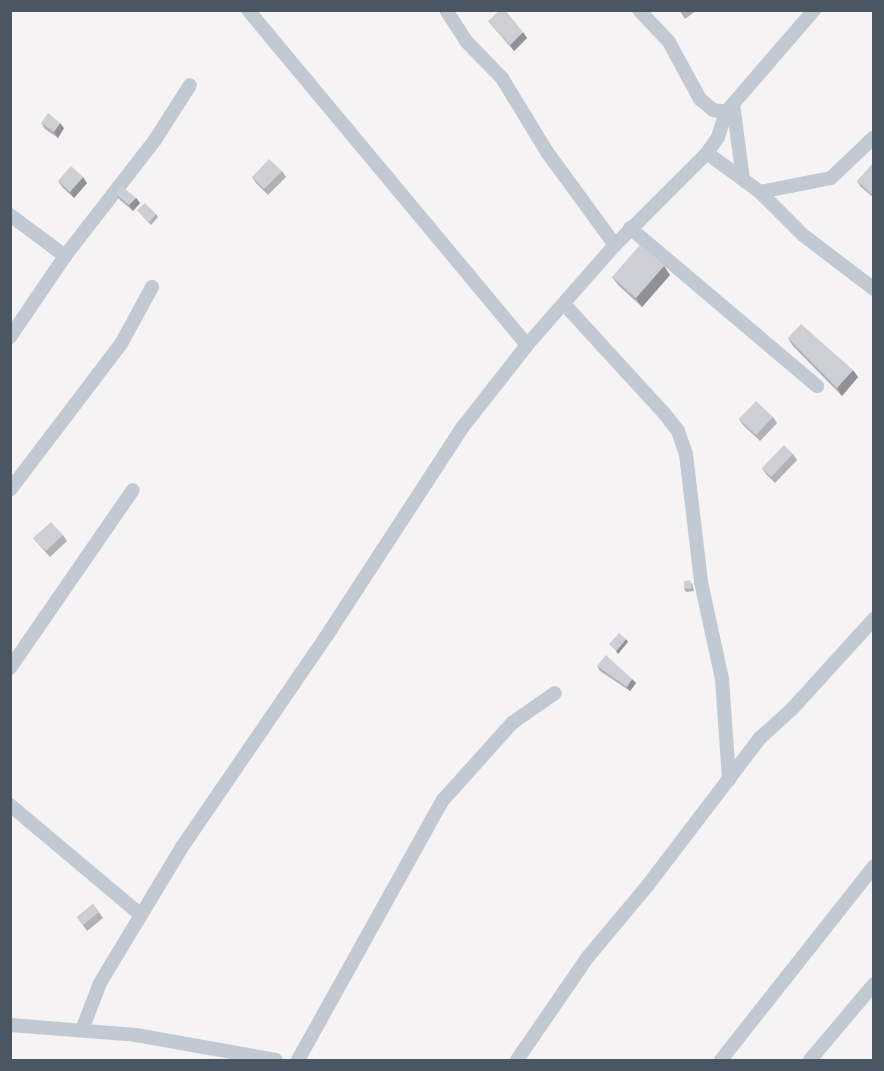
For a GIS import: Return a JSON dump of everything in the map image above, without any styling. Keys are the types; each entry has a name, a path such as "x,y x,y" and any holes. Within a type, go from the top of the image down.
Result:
{"street":[{"path":"248,10 527,345"},
{"path":"446,10 466,41 502,78 547,152 615,245"},
{"path":"639,10 669,42 700,99 713,110 729,108"},
{"path":"82,1030 100,983 140,914 229,773 331,629 462,428 527,345 630,228 707,153 718,137 729,108 808,13"},
{"path":"10,337 65,256 155,140 190,85"},
{"path":"729,108 743,179"},
{"path":"760,192 831,178 873,137"},
{"path":"707,153 760,192 803,234 873,289"},
{"path":"10,215 65,256"},
{"path":"630,228 817,386"},
{"path":"10,490 121,344 152,287"},
{"path":"564,304 664,413 678,431 686,454 701,582 722,679 729,780"},
{"path":"10,668 133,490"},
{"path":"517,1060 587,958 760,738 792,709 873,619"},
{"path":"298,1060 443,800 512,723 555,693"},
{"path":"10,805 140,914"},
{"path":"721,1060 873,866"},
{"path":"810,1060 873,984"},
{"path":"10,1025 82,1030 241,1052 276,1060"}],"building":[{"path":"500,10 505,10 523,32 510,45 488,21"},
{"path":"48,113 60,123 54,132 41,123"},
{"path":"269,159 282,171 264,189 252,177"},
{"path":"872,164 873,166 873,195 857,181"},
{"path":"71,166 83,177 70,192 58,181"},
{"path":"122,186 136,198 129,205 116,194"},
{"path":"145,203 156,214 149,222 137,210"},
{"path":"640,245 664,266 636,298 612,277"},
{"path":"801,324 853,370 837,388 788,338"},
{"path":"756,401 773,417 756,435 739,419"},
{"path":"784,445 793,454 771,477 762,468"},
{"path":"51,522 63,535 46,551 33,538"},
{"path":"690,580 692,588 684,589 684,581"},
{"path":"619,633 626,639 616,651 609,644"},
{"path":"606,655 632,679 627,687 597,666"},
{"path":"93,904 99,912 83,925 77,917"}]}
